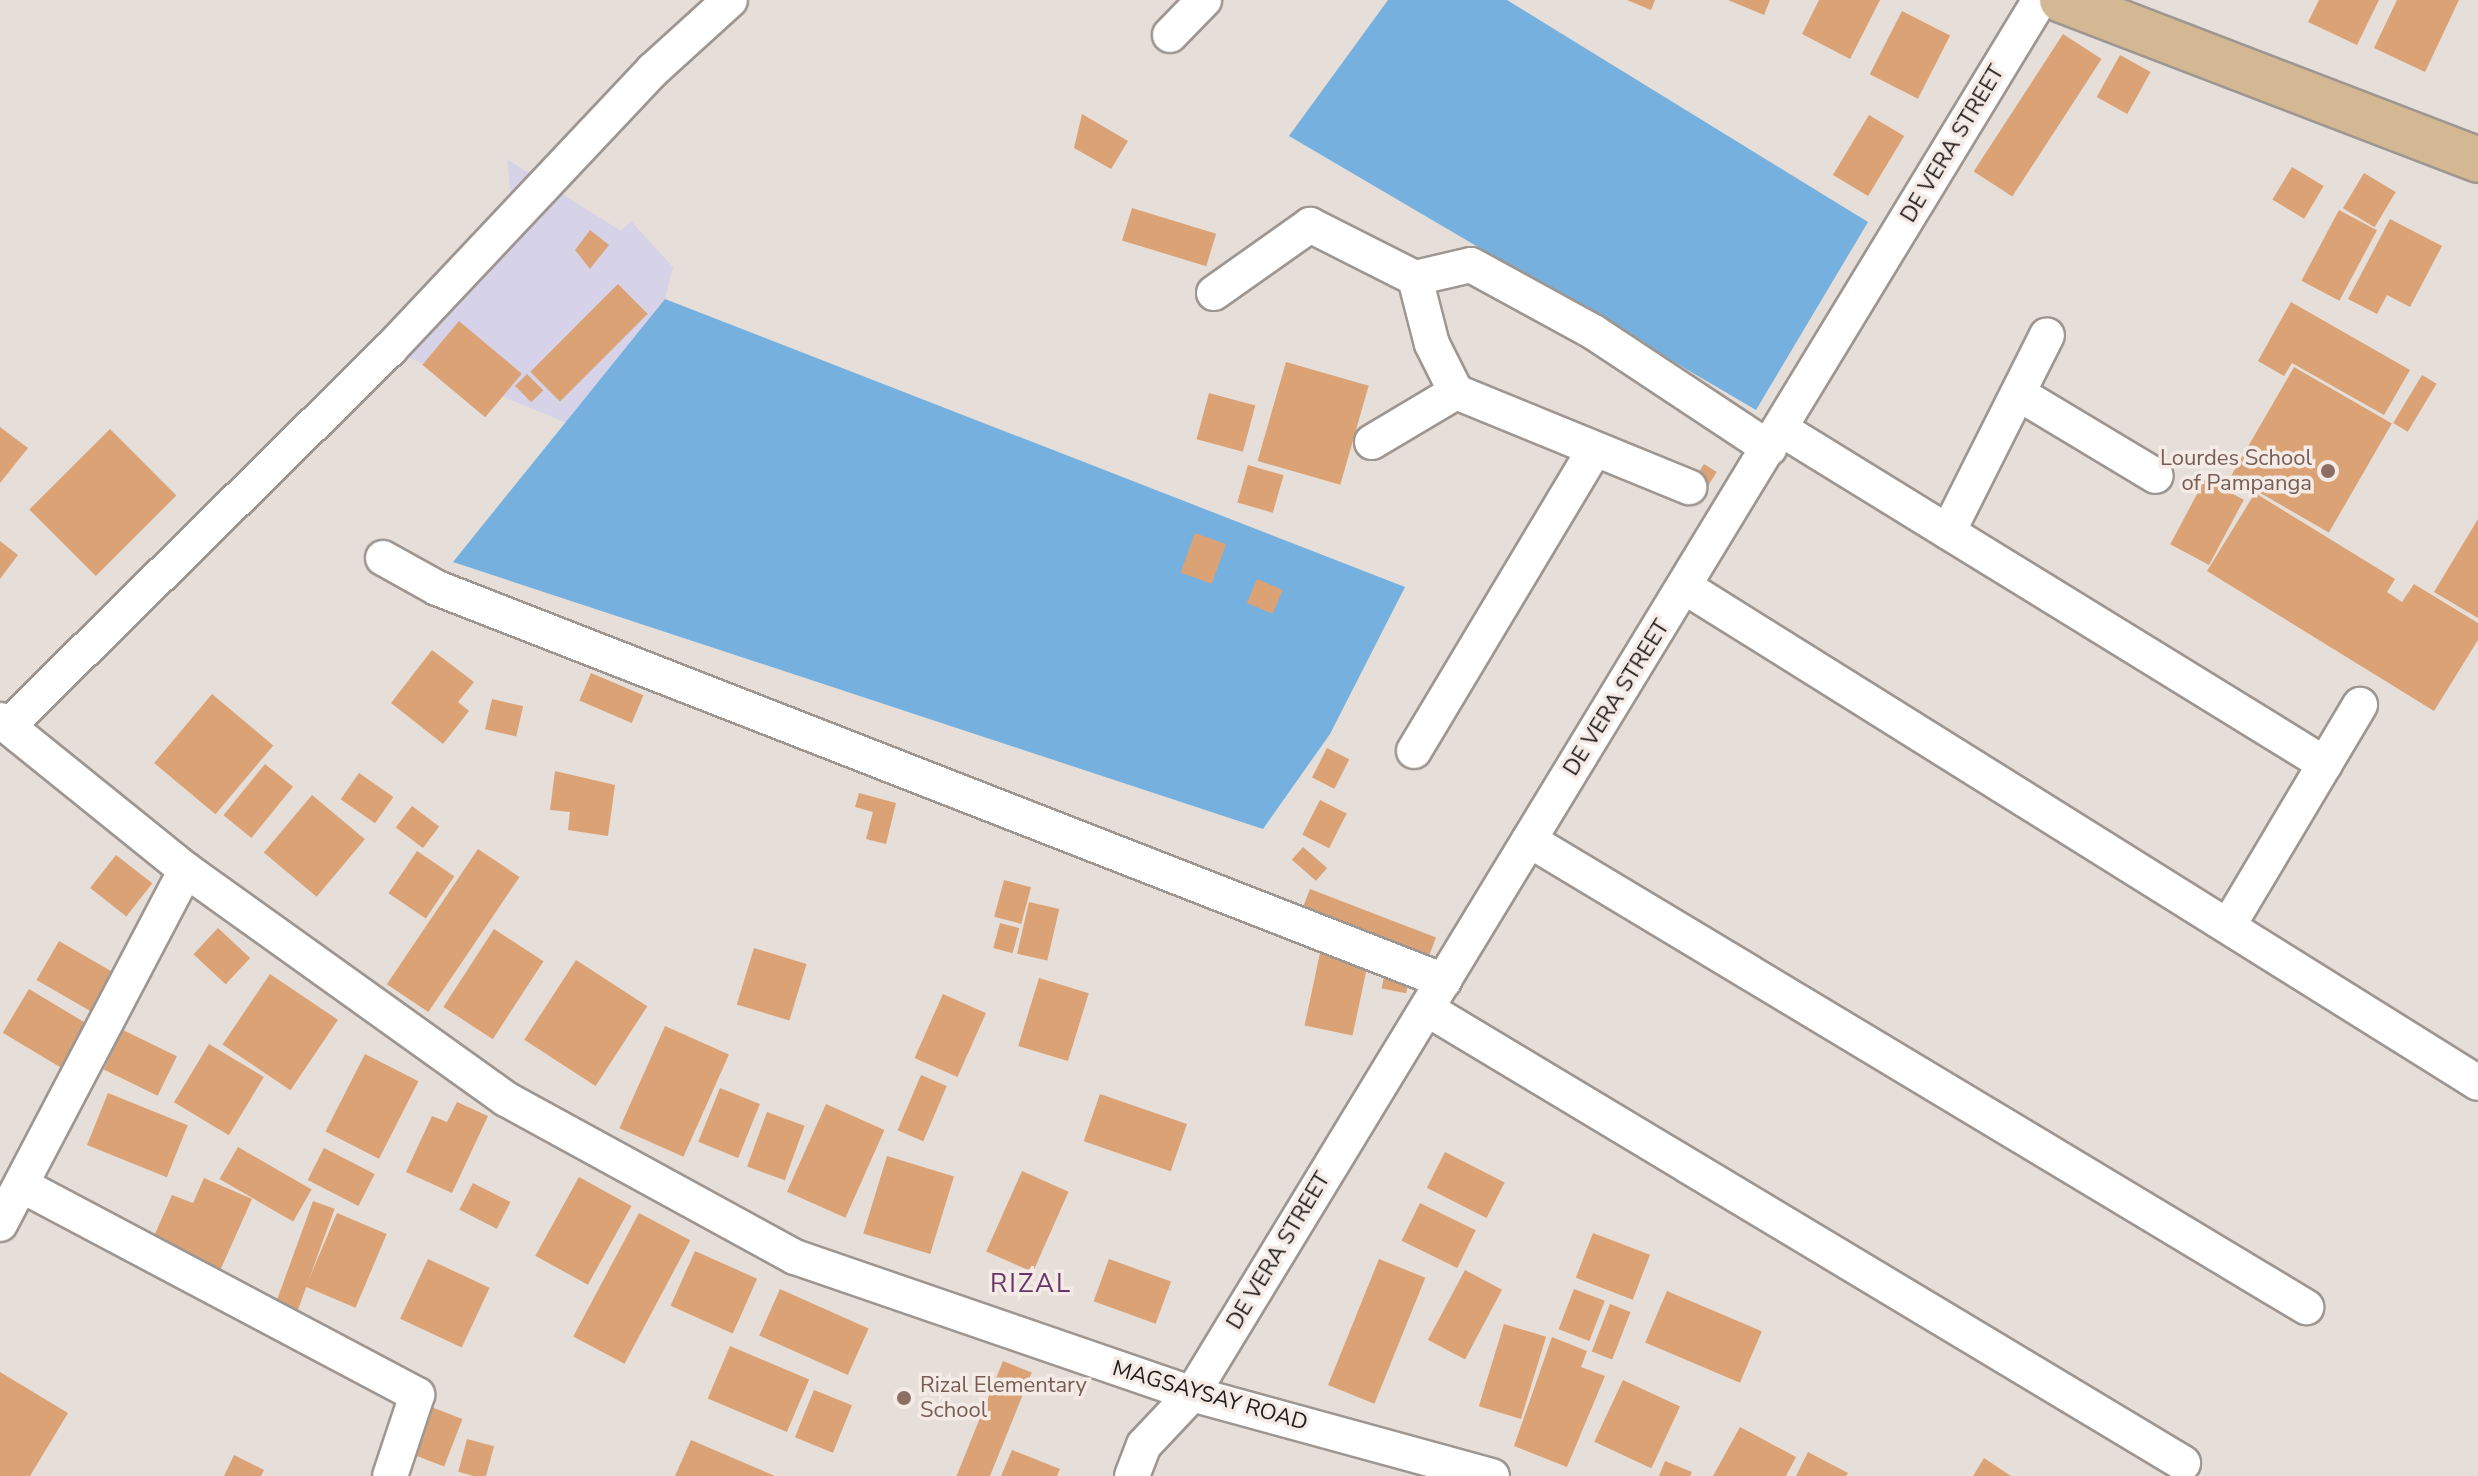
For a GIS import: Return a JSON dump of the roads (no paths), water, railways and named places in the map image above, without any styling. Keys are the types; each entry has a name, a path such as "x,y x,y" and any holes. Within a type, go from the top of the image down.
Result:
{"main road":[{"path":"2062,0 2478,160"}],"street":[{"path":"4,723 390,349 653,70 730,0"},
{"path":"1170,35 1204,0"},
{"name":"DE VERA STREET","path":"1132,1476 1144,1445 1192,1394 1685,587 1707,498 1775,438 2040,0"},
{"path":"1214,293 1310,225 1415,278 1471,265 1775,438 1948,532 2325,764"},
{"path":"1415,278 1432,344 1456,392 1592,453 1707,498"},
{"path":"1948,532 2021,395 2047,335"},
{"path":"1372,442 1456,392"},
{"path":"2021,395 2156,476"},
{"path":"1414,751 1592,453"},
{"path":"383,558 437,588 1436,995 2183,1463"},
{"path":"1685,587 2230,923 2478,1083"},
{"path":"2230,923 2360,705"},
{"name":"MAGSAYSAY ROAD","path":"4,723 186,870 506,1099 795,1257 1192,1394 1492,1476"},
{"path":"1529,840 2306,1307"},
{"path":"0,1224 23,1186 52,1117 186,870"},
{"path":"23,1186 417,1395 390,1476"}],"water":[{"path":"1388,0 1507,0 1868,222 1756,410 1289,136"},
{"path":"665,299 1405,587 1330,734 1263,829 453,562"}],"place":[{"name":"Lourdes School of Pampanga","path":"2328,471"},
{"name":"Rizal Elementary School","path":"904,1398"}],"district":[{"name":"RIZAL","path":"1031,1284"}]}
